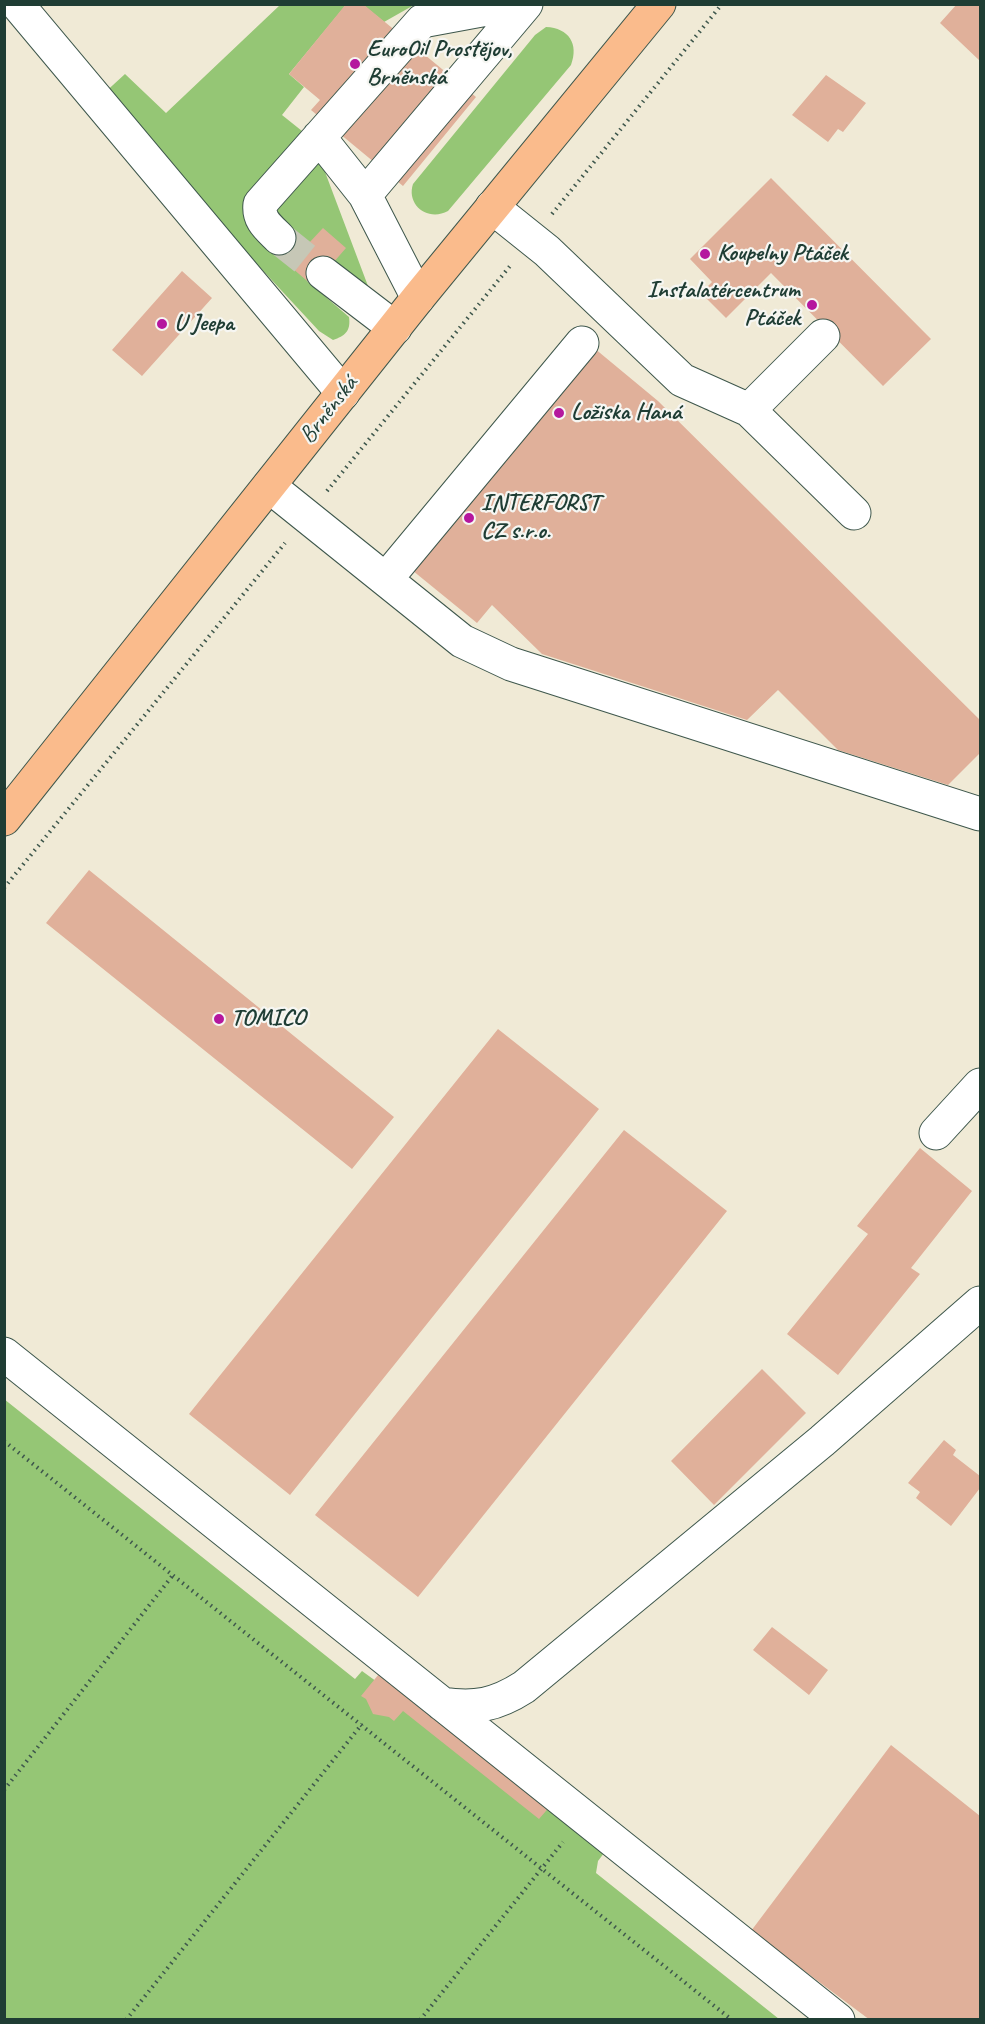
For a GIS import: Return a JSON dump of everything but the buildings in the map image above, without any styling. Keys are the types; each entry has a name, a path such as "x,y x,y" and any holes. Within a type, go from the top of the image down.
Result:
{"main road":[{"name":"Brněnská","path":"4,819 418,298 659,4"}],"lane":[{"path":"17,4 343,393"},
{"path":"279,238 264,223 259,214 260,204 422,21 514,4"},
{"path":"365,195 526,4"},
{"path":"319,137 365,195 418,298"},
{"path":"492,207 547,251 682,380 749,410 854,513"},
{"path":"324,273 395,328"},
{"path":"749,410 823,336"},
{"path":"386,579 582,343"},
{"path":"269,486 462,641 511,664 981,814"},
{"path":"936,1133 981,1085"},
{"path":"442,1704 472,1708 486,1706 524,1687 822,1442 981,1303"},
{"path":"4,1354 838,2019"}],"path":[{"path":"549,217 722,4"},
{"path":"4,888 512,263"},
{"path":"4,1441 732,2019"},
{"path":"4,1790 173,1575"},
{"path":"126,2019 362,1724"},
{"path":"420,2019 543,1867"}],"green space":[{"path":"280,5 346,5 289,74 304,87 282,115 302,131 249,199 281,220 276,210 319,156 368,286 365,292 313,286 349,317 346,332 333,340 319,331 101,96 125,74 166,113"},
{"path":"363,5 414,5 384,22"},
{"path":"546,27 561,30 570,38 574,50 571,65 448,211 433,214 420,210 413,199 413,184 535,35"},
{"path":"4,1399 355,1679 362,1671 607,1849 598,1861 596,1873 779,2019 5,2019"}],"tunnel":[{"path":"279,238 323,273"}],"place":[{"name":"EuroOil Prostějov, Brněnská","path":"355,64"},
{"name":"Koupelny Ptáček","path":"705,254"},
{"name":"Instalatércentrum Ptáček","path":"812,305"},
{"name":"U Jeepa","path":"162,324"},
{"name":"Ložiska Haná","path":"559,413"},
{"name":"INTERFORST CZ s.r.o.","path":"469,518"},
{"name":"TOMICO","path":"219,1019"}]}
